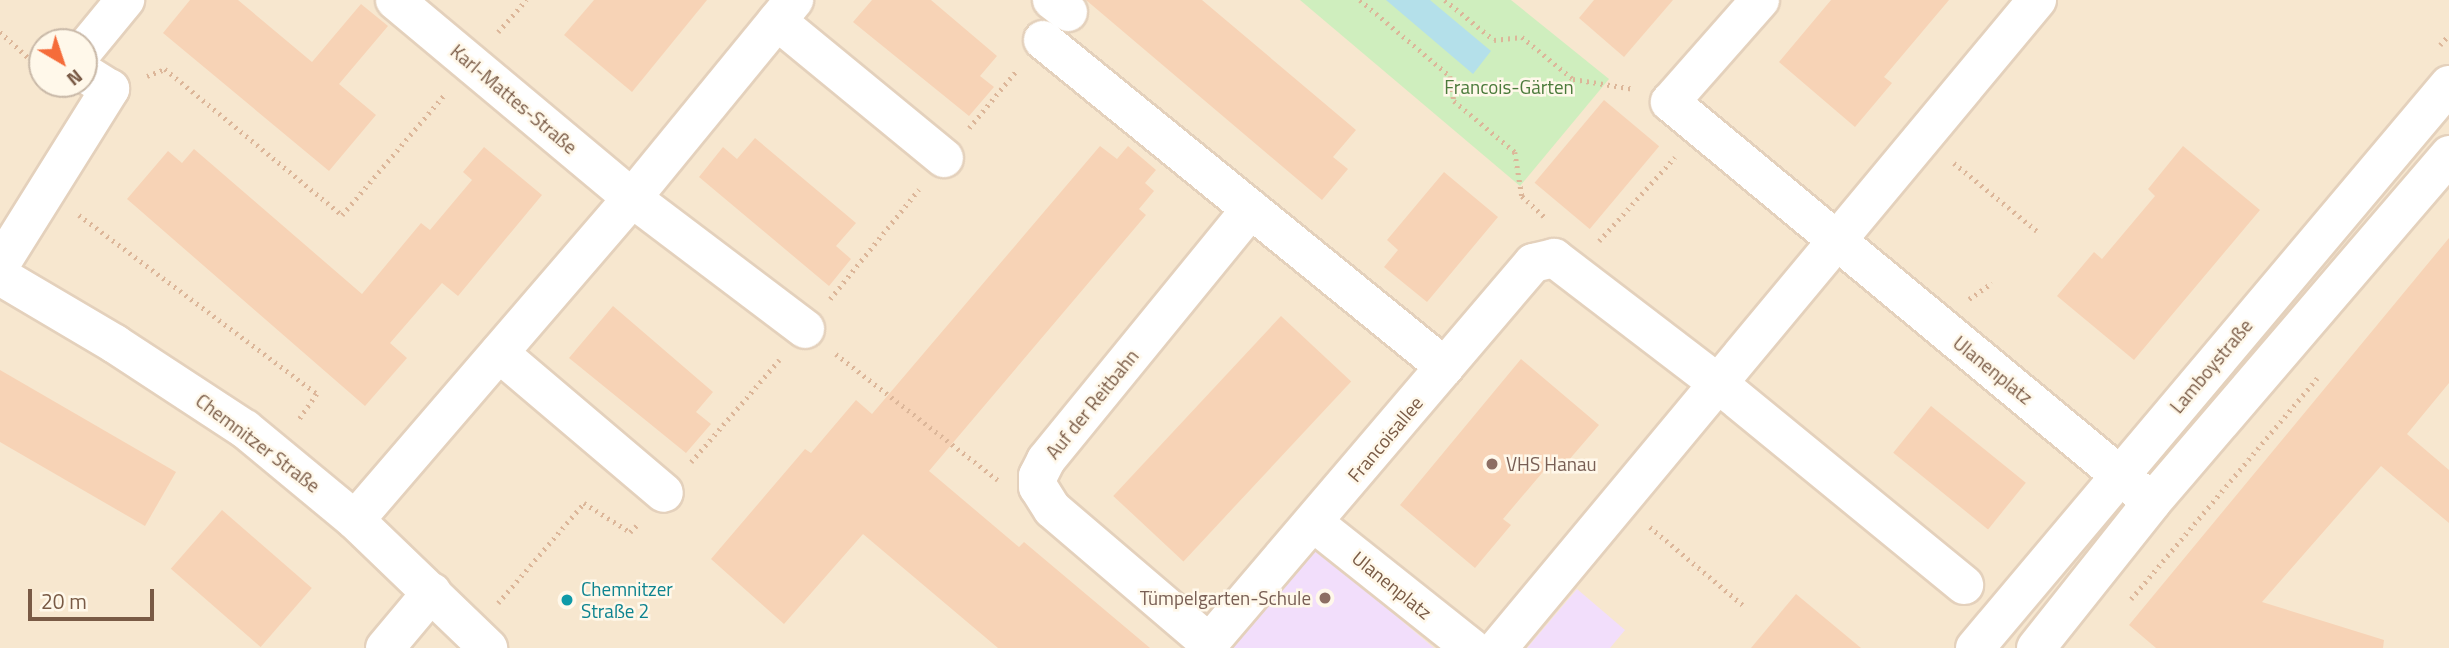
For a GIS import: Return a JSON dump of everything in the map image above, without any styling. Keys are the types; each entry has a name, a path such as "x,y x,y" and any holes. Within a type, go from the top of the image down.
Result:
{"street":[{"path":"98,33 125,0"},
{"name":"Karl-Mattes-Straße","path":"396,0 632,198 816,315"},
{"name":"Ulanenplatz","path":"1760,0 1670,102 2152,502"},
{"path":"1498,648 1715,381 2037,0"},
{"path":"355,520 632,198 785,11 944,158"},
{"path":"1043,40 1445,367"},
{"name":"Lamboystraße","path":"1975,648 2449,85"},
{"path":"0,265 47,190 89,98"},
{"path":"2036,648 2152,502 2449,155"},
{"name":"Auf der Reitbahn","path":"1038,487 1046,460 1251,209"},
{"name":"Francoisallee","path":"1207,646 1533,263 1554,258 1585,258"},
{"path":"1585,258 1715,381 1964,585"},
{"name":"Chemnitzer Straße","path":"0,276 194,394 275,453 355,520 488,648"},
{"path":"499,353 664,494"},
{"path":"1038,487 1052,509 1207,646"},
{"name":"Ulanenplatz","path":"1314,523 1471,648"},
{"path":"385,648 432,593"}],"path":[{"path":"98,81 165,69 342,215 526,0"},
{"path":"1360,0 1450,76 1454,101 1515,152 1522,196"},
{"path":"1446,0 1494,40 1522,37 1573,79 1619,83"},
{"path":"0,32 28,57"},
{"path":"1585,258 1700,128"},
{"path":"1921,136 2037,231"},
{"path":"47,190 317,394 275,453"},
{"path":"897,215 816,315 1007,488 1038,487"},
{"path":"2126,605 2323,370"},
{"path":"1617,501 1744,605"}],"shaded area":[{"path":"0,0 2449,0 2449,648 0,648"},
{"name":"Tümpelgarten-Schule","path":"1317,549 1434,648 1232,648"},
{"path":"1577,589 1625,630 1610,648 1527,648"}],"green space":[{"name":"Francois-Gärten","path":"1300,0 1511,0 1609,79 1520,186"}],"water":[{"path":"1386,0 1430,0 1491,51 1473,74"}],"building":[{"path":"190,0 238,0 312,62 361,4 388,26 339,84 376,115 329,171 163,33"},
{"path":"594,0 707,0 632,92 564,35"},
{"path":"872,0 931,0 997,56 980,76 994,87 969,116 853,22"},
{"path":"1086,0 1202,0 1356,130 1333,157 1348,169 1322,200"},
{"path":"1594,0 1673,0 1624,57 1579,18"},
{"path":"1831,0 1949,0 1884,77 1892,83 1855,127 1779,62"},
{"path":"1604,100 1659,146 1590,229 1535,183"},
{"path":"755,138 856,223 836,246 851,259 829,286 699,177 723,147 737,159"},
{"path":"1100,146 1117,159 1128,146 1156,170 1145,183 1154,191 1139,209 1146,215 929,471 1019,547 1024,542 1150,648 998,648 863,534 784,624 711,559 805,449 811,453 856,400 872,414"},
{"path":"2183,146 2260,210 2134,360 2057,296 2094,252 2102,259 2155,196 2148,189"},
{"path":"484,147 542,195 458,296 442,283 390,343 407,358 365,406 127,199 168,151 182,163 194,149 362,294 421,223 430,230 472,180 463,172"},
{"path":"1444,172 1498,217 1427,302 1384,267 1398,250 1387,240"},
{"path":"2449,238 2449,383 2407,434 2449,470 2449,523 2381,466 2262,602 2384,640 2383,648 2156,648 2129,625"},
{"path":"613,306 713,392 696,412 711,424 686,453 569,358"},
{"path":"1281,316 1351,381 1183,561 1113,496"},
{"name":"VHS Hanau","path":"1521,359 1599,425 1562,468 1553,460 1503,519 1511,525 1475,568 1400,505"},
{"path":"0,370 176,472 145,526 0,442"},
{"path":"1931,406 2026,483 1988,529 1893,453"},
{"path":"222,510 312,588 261,647 171,569"},
{"path":"1796,594 1861,648 1751,648"}],"place":[{"name":"VHS Hanau","path":"1492,464"},
{"name":"Tümpelgarten-Schule","path":"1325,598"},
{"name":"Chemnitzer Straße 2","path":"567,600"}]}
